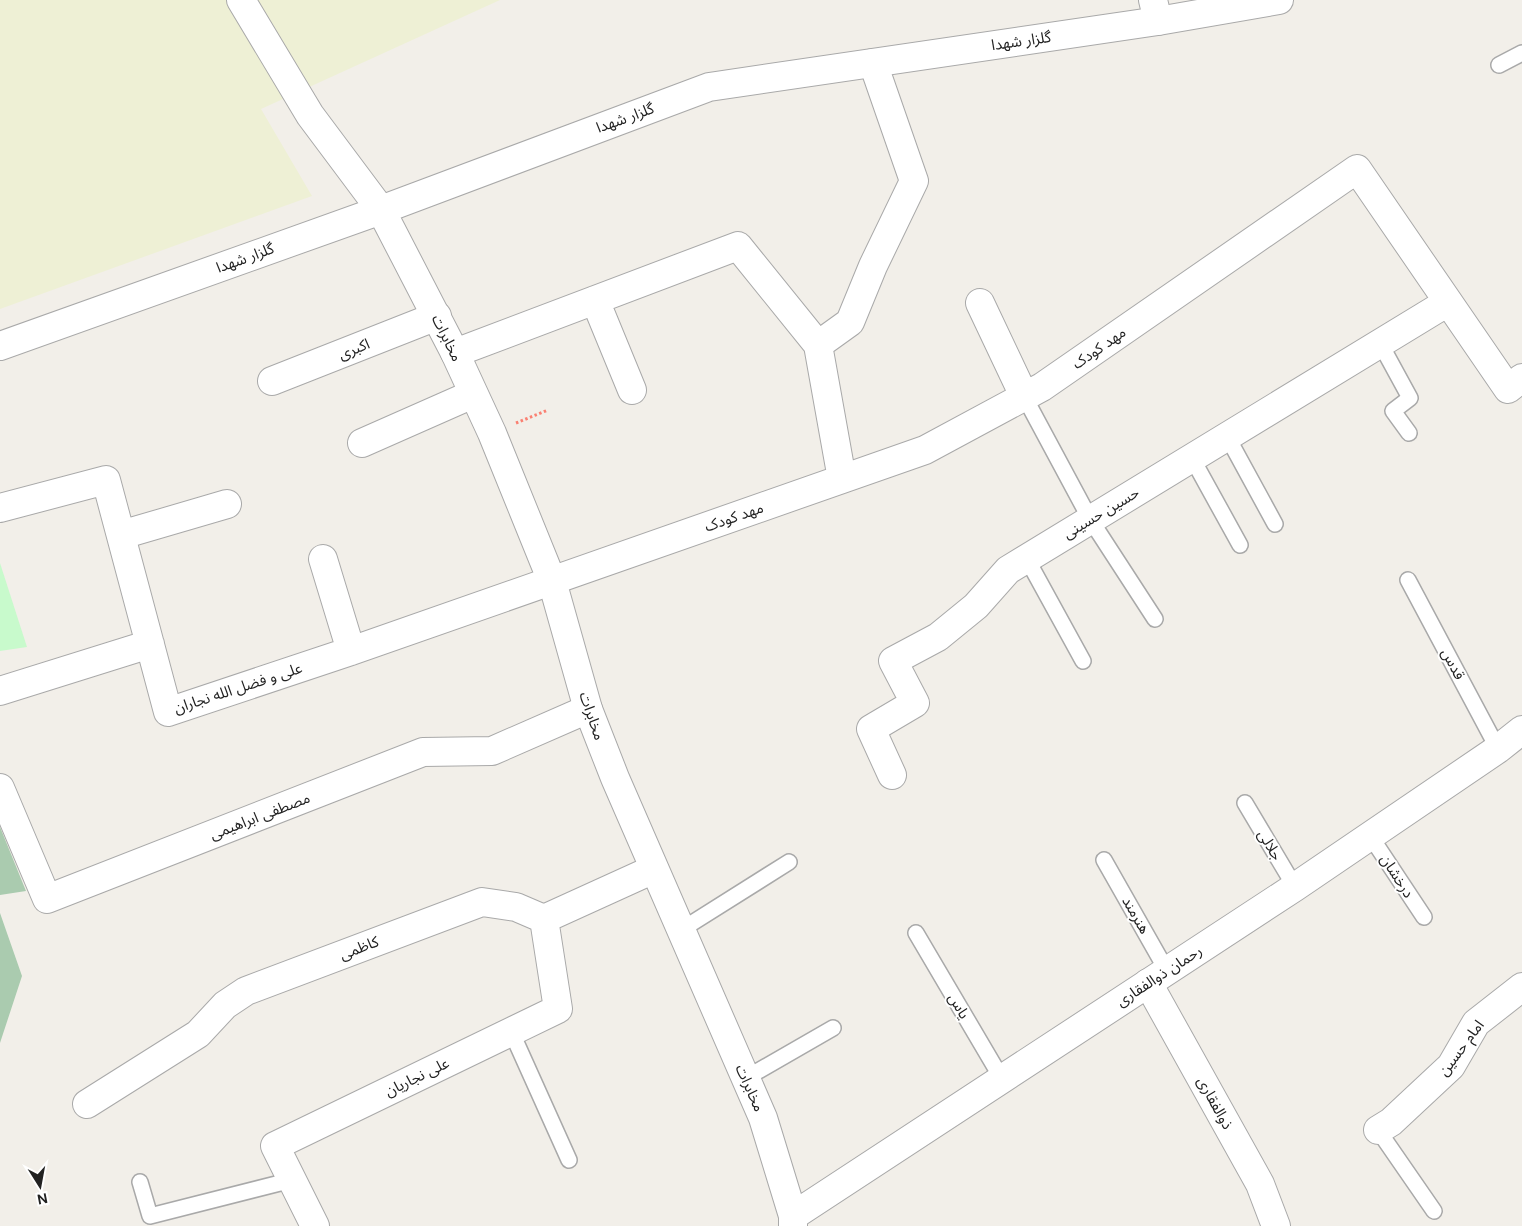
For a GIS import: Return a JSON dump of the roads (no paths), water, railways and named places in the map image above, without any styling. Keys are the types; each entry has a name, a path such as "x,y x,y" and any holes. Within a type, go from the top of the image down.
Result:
{"street":[{"name":"مخابرات","path":"241,0 310,115 381,210 455,353 492,433 552,581 588,709 614,778 764,1118 793,1221"},
{"name":"گلزار شهدا","path":"0,346 381,210 709,87 873,63 1155,11 1279,0"},
{"path":"818,345 850,322 872,266 914,181 873,63"},
{"name":"مهد کودک","path":"552,581 925,450 1042,387 1357,169 1508,389 1522,378"},
{"path":"455,353 738,246 818,345 842,480"},
{"path":"595,300 632,390"},
{"name":"حسین حسینی","path":"892,776 871,729 915,702 893,661 938,636 976,606 1008,570 1448,302"},
{"path":"980,303 1024,396"},
{"name":"اکبری","path":"272,381 436,316"},
{"path":"362,443 473,394"},
{"name":"علی و فضل الله نجاران","path":"0,508 106,480 168,712 552,581"},
{"path":"121,535 227,504"},
{"path":"322,559 351,651"},
{"path":"0,691 150,644"},
{"name":"مصطفی ابراهیمی","path":"0,788 47,899 423,752 492,751 588,709"},
{"name":"رحمان ذوالفقاری","path":"793,1221 1002,1079 1295,887 1369,834 1498,749 1522,730"},
{"path":"544,919 654,869"},
{"name":"کاظمی","path":"87,1104 198,1034 225,1005 246,991 482,902 516,907 544,919"},
{"name":"علی نجاریان","path":"315,1226 274,1146 558,1009 544,919"},
{"name":"ذوالفقاری","path":"1158,977 1260,1184 1276,1226"},
{"name":"امام حسین","path":"1378,1130 1391,1122 1451,1066 1476,1023 1520,992"}],"lane":[{"path":"1498,66 1522,53"},
{"path":"1380,343 1410,398 1393,411 1409,433"},
{"path":"1024,396 1090,520 1155,619"},
{"path":"1227,436 1275,524"},
{"path":"1192,458 1240,545"},
{"path":"1027,558 1083,661"},
{"name":"قدس","path":"1408,580 1498,749"},
{"name":"جلالی","path":"1245,803 1295,887"},
{"name":"درخشان","path":"1369,834 1424,917"},
{"name":"هنرمند","path":"1104,860 1158,977"},
{"path":"681,930 789,862"},
{"name":"یاس","path":"916,933 1002,1079"},
{"path":"746,1078 833,1028"},
{"path":"511,1031 569,1160"},
{"path":"1378,1130 1434,1211"},
{"path":"140,1182 150,1216 292,1180"}]}
